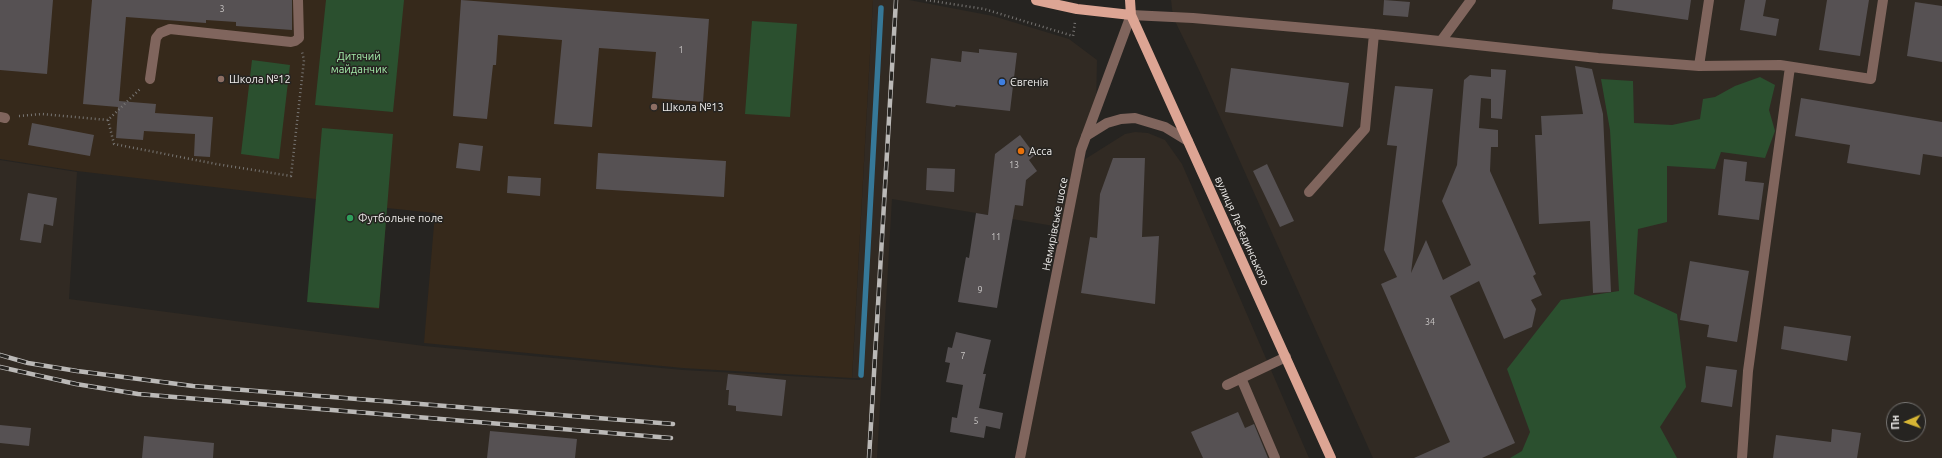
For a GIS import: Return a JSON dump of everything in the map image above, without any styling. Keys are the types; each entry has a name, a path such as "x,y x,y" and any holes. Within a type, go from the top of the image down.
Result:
{"main road":[{"path":"1036,0 1077,9 1131,15"},
{"name":"Немирівське шосе","path":"1130,0 1131,15"},
{"name":"вулиця Лебединського","path":"1131,15 1331,458"}],"street":[{"path":"150,80 156,38 160,33 170,29 291,42 299,38 298,0"},
{"path":"1441,41 1471,0"},
{"path":"1699,66 1709,0"},
{"path":"1131,15 1193,18 1374,34 1598,58 1699,66 1780,65 1871,79 1883,0"},
{"name":"Немирівське шосе","path":"1020,458 1081,150 1131,15"},
{"path":"1309,192 1365,129 1374,34"},
{"path":"1742,458 1748,371 1790,67"},
{"path":"1086,136 1107,123 1121,119 1135,118 1165,127 1188,141"},
{"path":"1227,385 1286,357"},
{"path":"1242,378 1275,458"}],"path":[{"path":"926,0 984,9 1073,36"},
{"path":"108,120 114,144 216,164 291,176 304,60 299,38"},
{"path":"2,117 42,114 108,120 150,80"}],"shaded area":[{"name":"Школа №13","path":"0,0 873,0 852,378 683,368 424,343 435,213 387,208 379,309 308,302 316,199 77,171 0,159"},
{"path":"873,0 909,0 993,16 1069,39 1097,60 1096,109 1079,163 1125,134 1135,132 1148,133 1165,140 1182,164 1309,458 1020,458 1066,228 892,199 877,458 0,458 0,160 77,172 69,299 424,346 683,370 860,380 860,378 852,378"},
{"path":"1171,0 1942,0 1942,458 1373,458 1199,70 1173,17"}],"green space":[{"name":"Дитячий майданчик","path":"326,0 404,0 393,112 315,105"},
{"path":"752,21 797,24 790,117 745,114"},
{"path":"252,60 290,65 279,159 241,154"},
{"path":"1760,77 1775,85 1769,110 1775,131 1765,158 1721,152 1715,169 1667,166 1667,222 1638,229 1634,294 1677,314 1686,387 1660,427 1677,458 1510,458 1522,451 1530,432 1507,369 1561,300 1619,291 1610,130 1601,79 1633,81 1634,123 1672,125 1700,119 1703,99 1715,97 1735,86"},
{"name":"Футбольне поле","path":"322,128 393,134 379,308 307,302"}],"building":[{"path":"0,0 53,0 47,74 0,70"},
{"path":"92,0 292,0 292,30 236,26 236,22 206,20 206,23 126,17 119,101 156,104 155,113 213,117 210,157 194,156 195,134 144,131 143,140 116,138 118,107 83,104"},
{"path":"461,0 709,19 703,102 652,98 656,52 599,48 592,127 554,124 562,40 498,35 496,65 493,65 487,119 453,116"},
{"path":"1384,0 1410,2 1408,17 1383,15"},
{"path":"1613,0 1691,0 1688,20 1612,9"},
{"path":"1745,0 1766,0 1763,16 1779,19 1776,36 1740,30"},
{"path":"1827,0 1869,0 1860,56 1819,50"},
{"path":"1915,2 1942,6 1942,62 1907,56"},
{"path":"979,49 1017,53 1010,111 956,105 955,107 926,103 931,58 961,62 962,51 979,53"},
{"path":"1575,66 1592,69 1603,114 1611,292 1593,293 1590,221 1539,224 1535,135 1542,135 1541,116 1583,114"},
{"path":"1231,68 1349,83 1343,127 1225,112"},
{"path":"1491,69 1506,70 1502,119 1491,118 1491,99 1481,98 1479,128 1498,130 1498,147 1491,147 1490,171 1536,274 1533,276 1542,295 1531,300 1536,309 1532,327 1504,339 1479,281 1450,296 1515,443 1482,458 1414,458 1450,442 1381,284 1397,277 1384,250 1397,146 1387,145 1395,86 1433,89 1411,273 1426,240 1443,280 1471,265 1442,201 1457,165 1464,80 1470,75 1491,77"},
{"path":"1801,98 1942,122 1942,157 1923,154 1920,175 1847,163 1850,145 1795,136"},
{"path":"32,123 94,135 90,156 28,145"},
{"path":"1020,135 1035,155 1029,160 1037,171 1026,180 1023,206 1015,205 997,308 958,302 966,257 969,258 976,213 988,215 995,154"},
{"path":"459,143 483,146 480,171 456,168"},
{"path":"598,153 726,161 724,197 596,189"},
{"path":"1113,158 1145,158 1142,237 1159,236 1155,304 1081,293 1090,237 1097,238 1100,194"},
{"path":"1724,159 1747,162 1745,181 1764,183 1759,220 1718,215"},
{"path":"1267,164 1294,221 1280,227 1253,171"},
{"path":"927,168 955,169 954,192 926,190"},
{"path":"508,176 541,178 540,196 507,193"},
{"path":"28,193 57,198 53,226 44,224 41,243 20,240"},
{"path":"1690,261 1749,271 1737,342 1707,337 1709,325 1680,320"},
{"path":"1784,326 1851,336 1847,361 1781,349"},
{"path":"956,332 991,340 983,374 986,374 979,408 1003,413 1000,429 986,426 984,438 950,432 952,417 957,418 963,385 946,382 950,363 945,362 948,347 952,348"},
{"path":"1706,366 1737,370 1732,407 1701,402"},
{"path":"728,374 786,380 782,416 736,411 736,406 728,405 729,390 726,390"},
{"path":"1238,412 1245,428 1254,424 1268,458 1203,458 1191,432"},
{"path":"0,425 31,428 29,446 0,443"},
{"path":"1832,429 1861,433 1857,458 1773,458 1776,435 1831,442"},
{"path":"490,431 577,439 575,458 487,458"},
{"path":"144,436 214,443 213,458 142,458"}],"waterway":[{"path":"861,375 881,8"}],"railway":[{"path":"869,458 896,0"},
{"path":"0,355 28,363 77,371 193,386 673,424"},
{"path":"0,367 76,384 138,394 671,438"}],"place":[{"name":"Школа №12","path":"221,79"},
{"name":"Євгенія","path":"1002,82"},
{"name":"Школа №13","path":"654,107"},
{"name":"Асса","path":"1021,151"},
{"name":"Футбольне поле","path":"350,218"}]}
